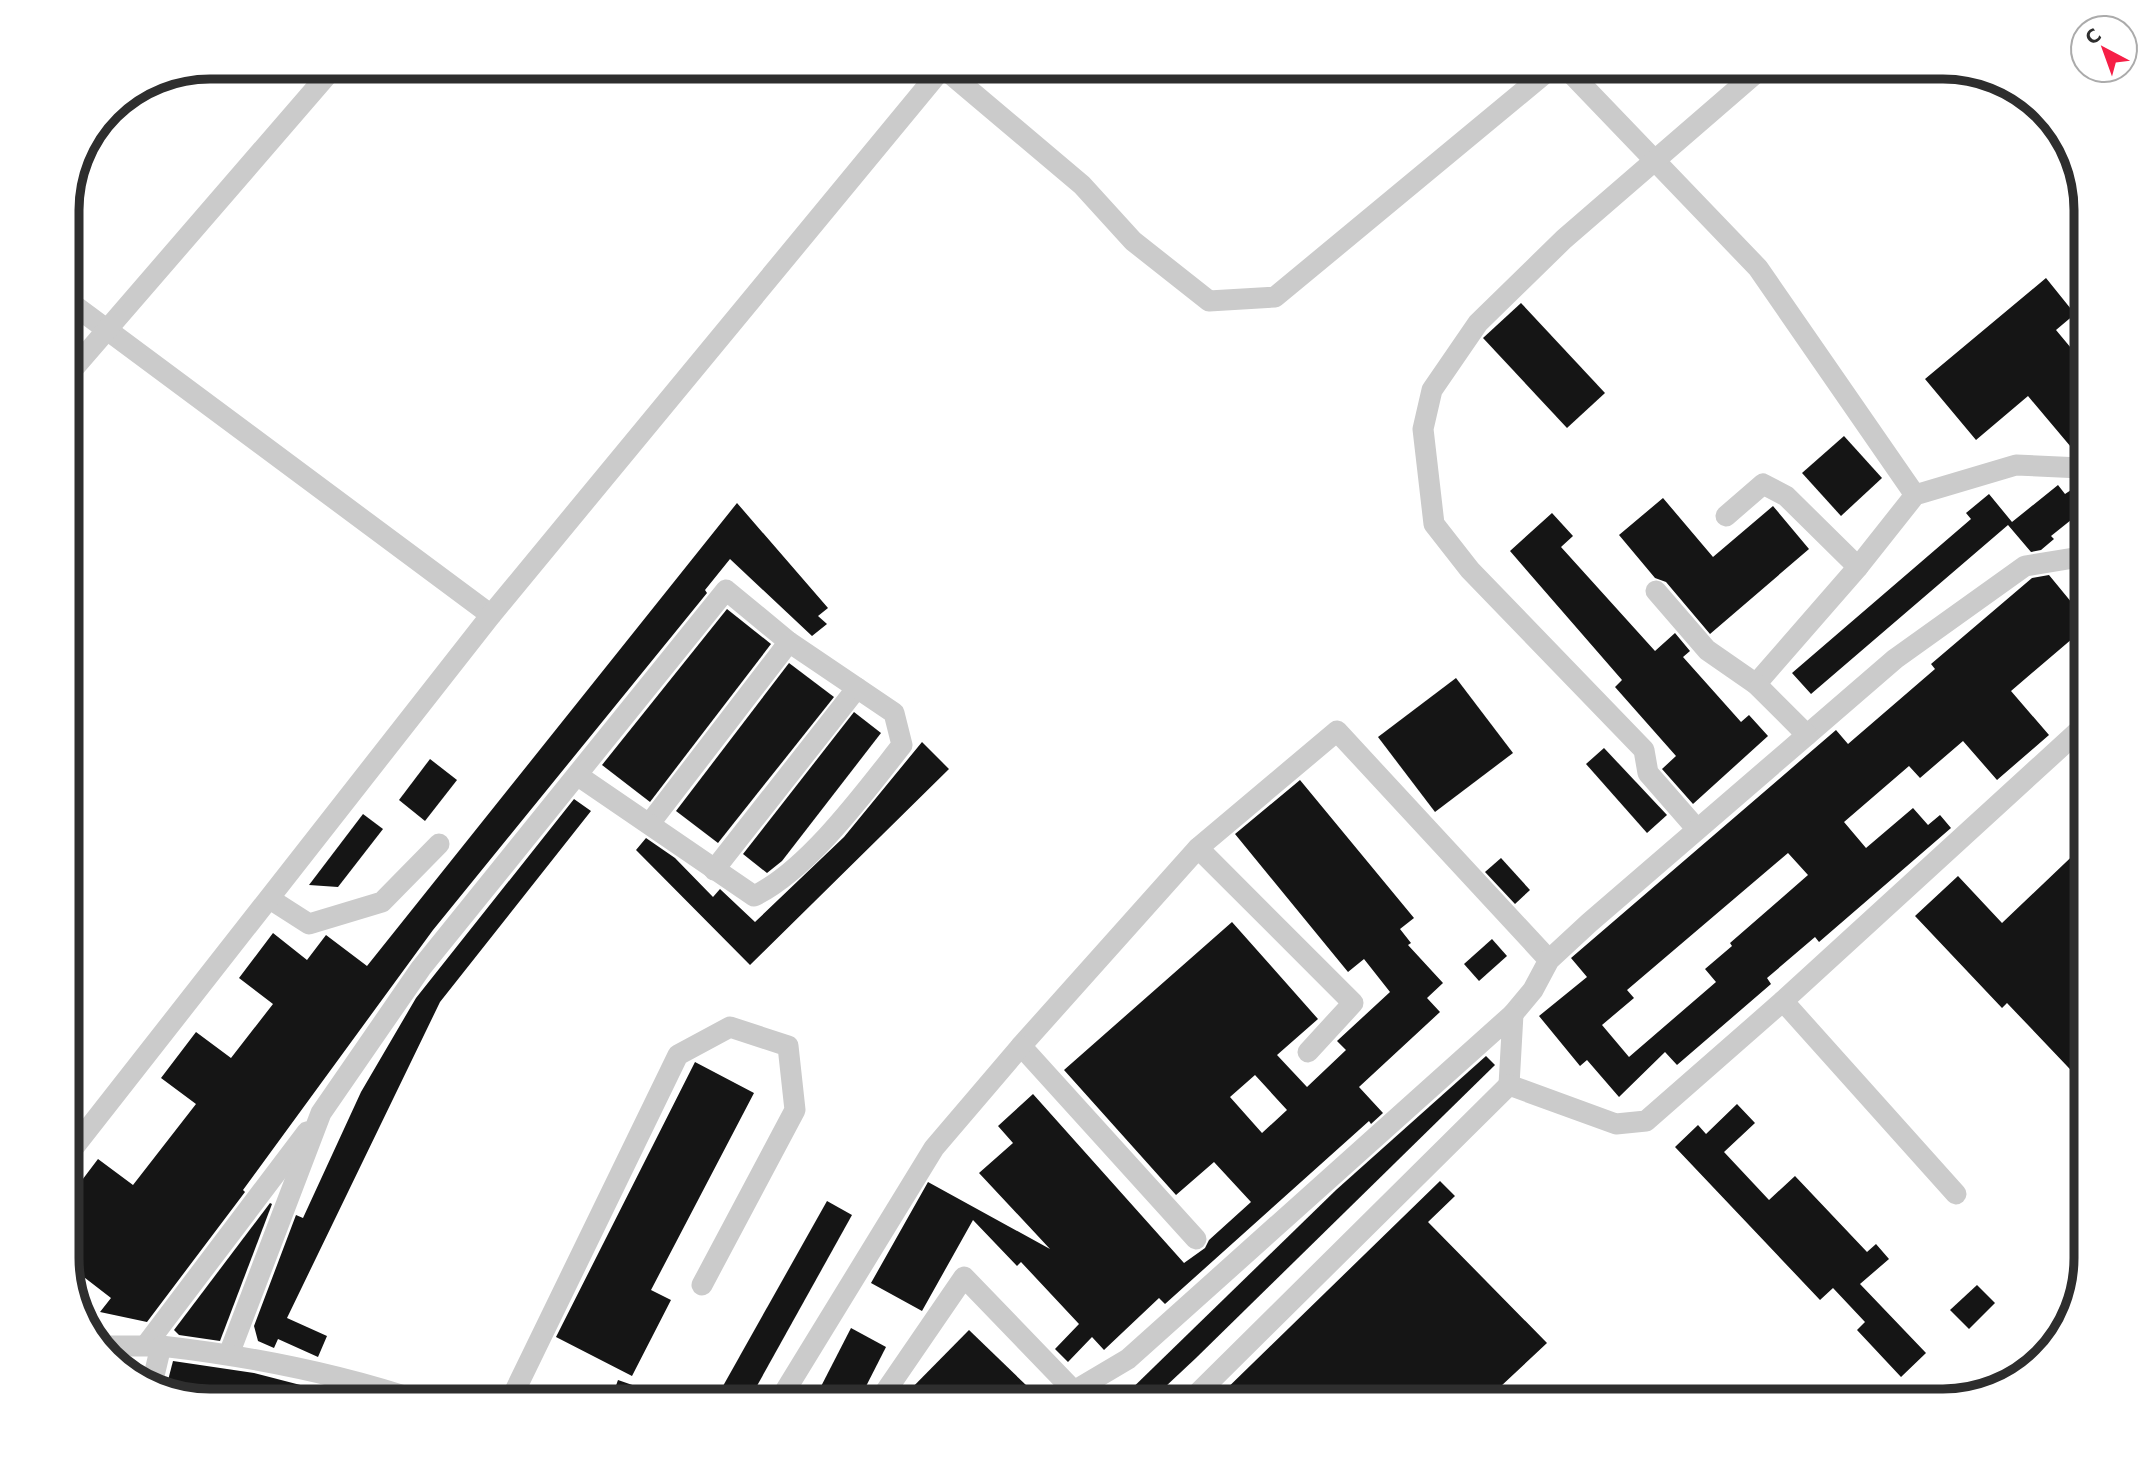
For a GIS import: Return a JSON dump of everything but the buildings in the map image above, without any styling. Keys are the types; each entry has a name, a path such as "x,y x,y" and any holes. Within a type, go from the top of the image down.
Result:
{"street":[{"path":"79,361 324,79"},
{"path":"79,1141 491,615 932,79"},
{"path":"956,79 1082,186 1133,241 1209,301 1275,297 1538,79"},
{"path":"1576,79 1758,268 1915,495"},
{"path":"1696,828 1648,773 1644,750 1470,570 1434,524 1423,429 1432,390 1478,323 1564,239 1749,79"},
{"path":"79,310 491,615"},
{"path":"1756,684 1858,567 1915,495 2016,465 2074,468"},
{"path":"1726,516 1763,484 1786,496 1858,567"},
{"path":"1080,1389 1128,1359 1513,1014 1533,990 1549,960 1696,828 1895,659 2025,566 2074,558"},
{"path":"152,1376 153,1346 321,1113 421,968 726,590 789,642 894,713 902,745 861,798 773,887 754,896 650,822 577,775"},
{"path":"1656,591 1707,650 1756,684 1807,735"},
{"path":"650,822 789,642"},
{"path":"714,870 858,688"},
{"path":"787,1389 934,1148 1198,848 1338,731 1549,960"},
{"path":"1509,1085 1616,1124 1646,1121 1783,1001 2074,736"},
{"path":"270,899 309,924 382,902 439,844"},
{"path":"1198,848 1353,1003 1308,1052"},
{"path":"1783,1001 1956,1194"},
{"path":"1203,1389 1509,1085 1513,1014"},
{"path":"516,1389 678,1055 730,1027 788,1045 795,1110 702,1285"},
{"path":"1021,1046 1196,1240"},
{"path":"229,1354 321,1113"},
{"path":"888,1389 964,1277 1063,1389"},
{"path":"113,1346 153,1346 229,1354 383,1389"}]}
